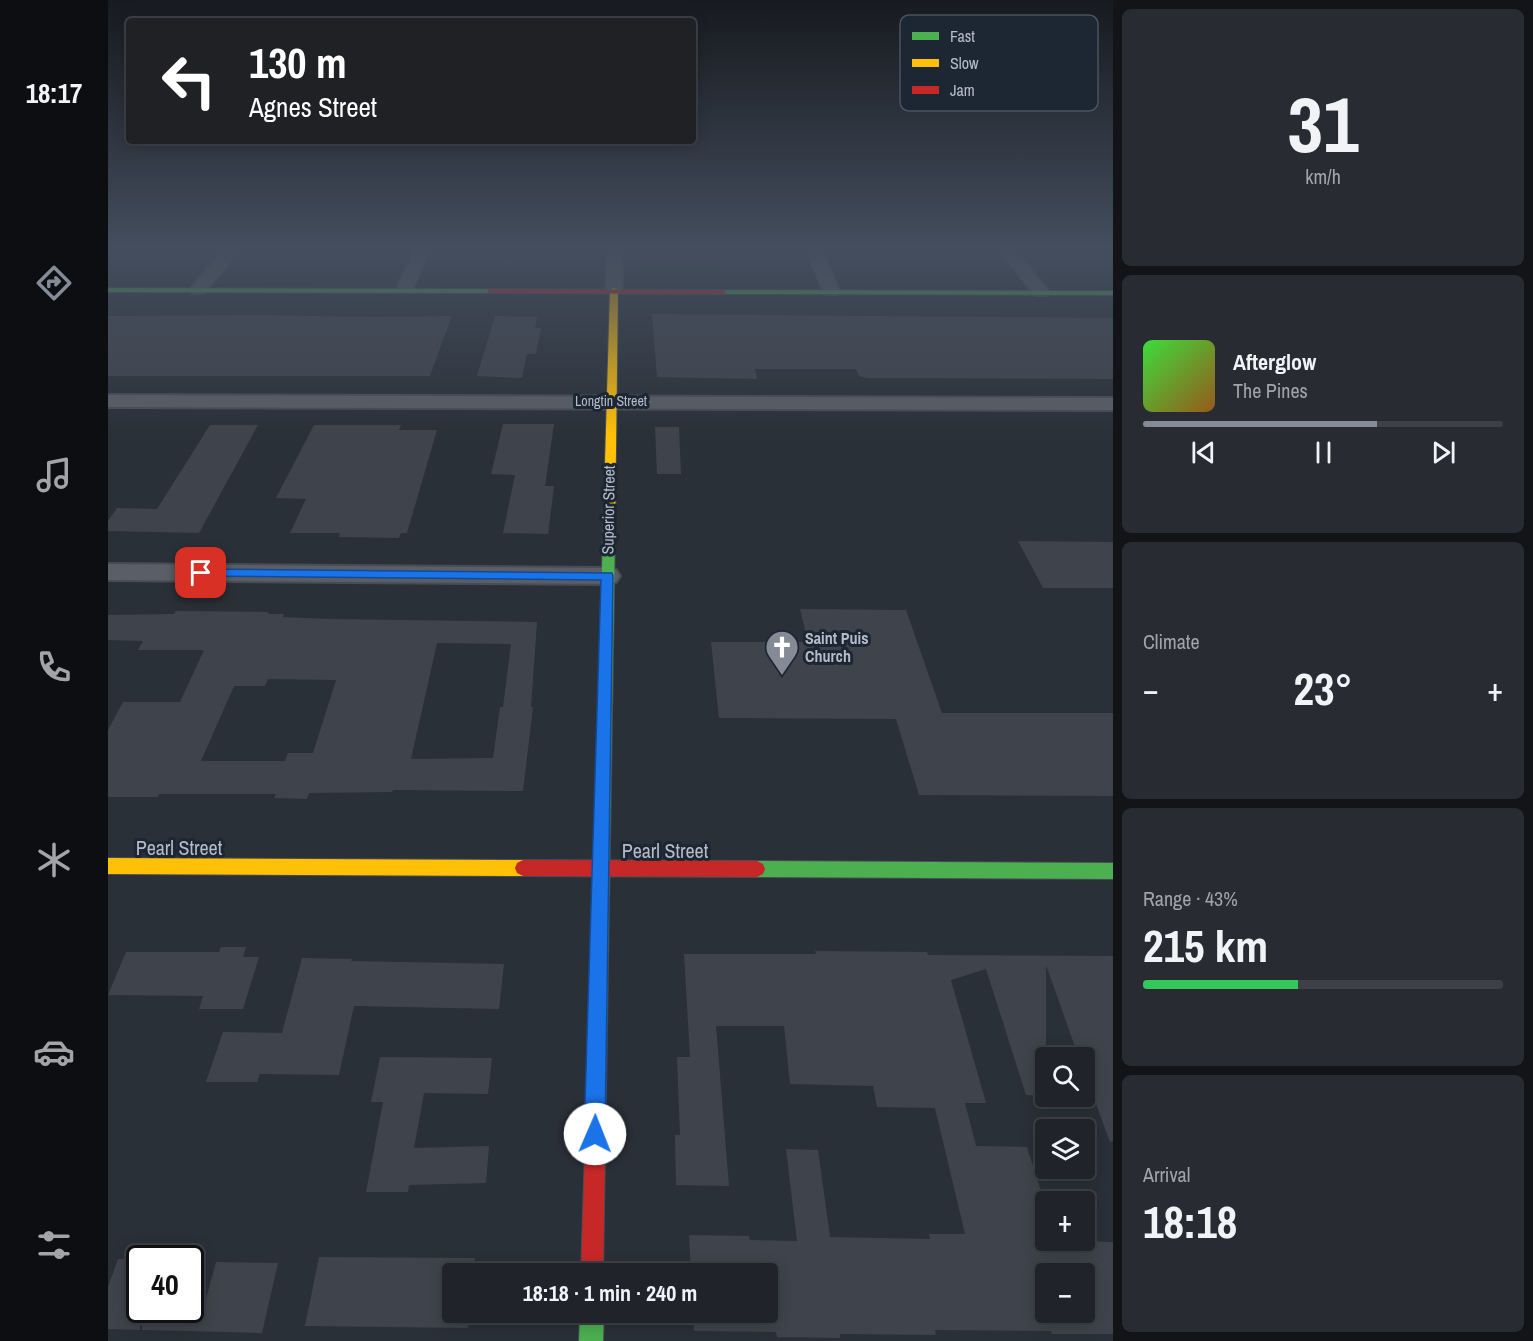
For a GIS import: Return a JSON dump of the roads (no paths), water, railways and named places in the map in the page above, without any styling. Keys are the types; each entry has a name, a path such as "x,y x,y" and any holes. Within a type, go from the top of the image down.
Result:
{"street":[{"name":"Superior Street","path":"592,1263 613,312"},
{"name":"Longtin Street","path":"108,400 1113,404"},
{"path":"108,572 607,576"},
{"name":"Pearl Street","path":"108,866 1113,871"},
{"path":"591,1341 592,1323"}],"place":[{"name":"Saint Puis Church","path":"782,676"}]}
